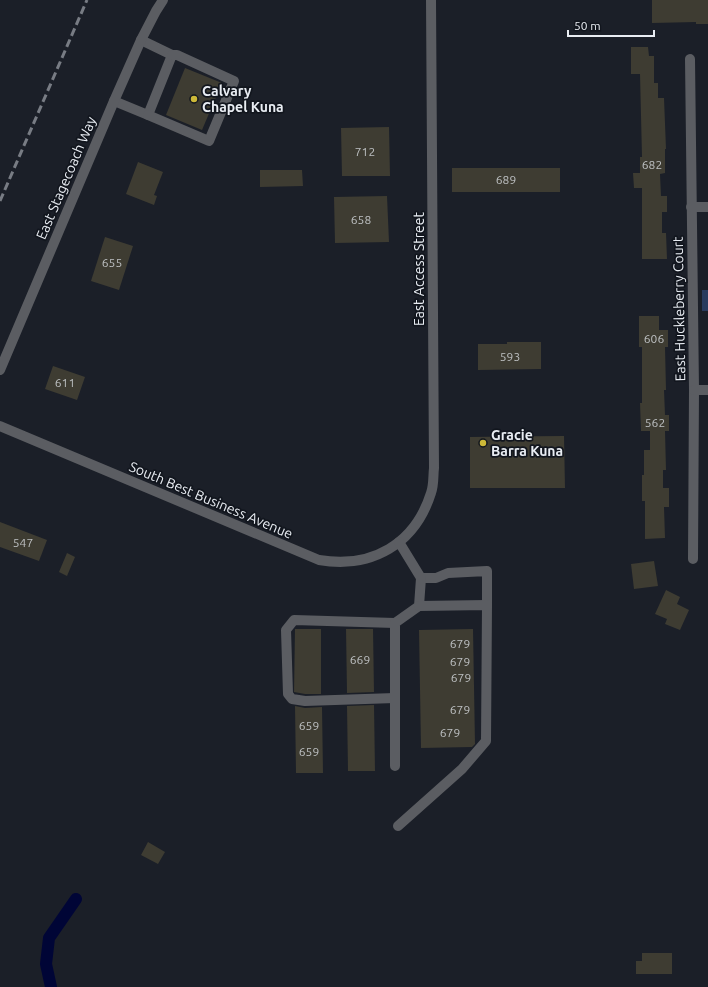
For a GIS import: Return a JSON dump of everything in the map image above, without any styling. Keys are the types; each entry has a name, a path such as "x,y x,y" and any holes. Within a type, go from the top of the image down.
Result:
{"street":[{"name":"East Stagecoach Way","path":"0,370 141,40 163,0"},
{"name":"East Access Street","path":"409,532 418,521 432,492 434,468 431,0"},
{"path":"114,102 209,141 234,81 177,55 172,55 141,40"},
{"path":"148,115 172,55"},
{"name":"East Huckleberry Court","path":"690,59 694,390 693,559"},
{"path":"691,207 708,206"},
{"path":"694,390 708,390"},
{"name":"South Best Business Avenue","path":"0,426 319,560 333,563 361,561 388,550 409,532"},
{"path":"399,542 421,578 419,606"},
{"path":"398,826 462,769 486,741 487,571 448,573 436,578 421,578"},
{"path":"395,698 305,701 292,699 288,694 286,630 294,620 395,623 419,606 487,605"},
{"path":"395,623 395,766"}],"shaded area":[{"path":"702,290 708,290 708,311 702,311"}],"building":[{"path":"652,0 708,0 708,24 696,24 696,22 652,23"},
{"path":"631,47 648,47 649,56 654,56 654,83 658,83 658,98 664,98 666,149 665,173 660,174 661,196 667,196 667,212 662,212 662,233 666,233 667,259 642,259 642,188 634,188 633,173 640,173 640,157 642,157 640,74 631,74"},
{"name":"Calvary Chapel Kuna","path":"185,68 222,83 202,130 166,115"},
{"path":"389,127 390,176 342,176 341,128"},
{"path":"138,162 163,172 154,195 157,196 154,205 126,194"},
{"path":"452,168 560,168 560,192 452,192"},
{"path":"260,170 302,170 303,186 260,187"},
{"path":"387,196 389,242 335,243 334,197"},
{"path":"105,237 133,246 119,290 91,281"},
{"path":"639,316 659,316 659,330 668,330 668,347 665,347 666,390 664,390 665,415 669,415 669,431 665,431 666,470 663,470 663,488 669,488 669,507 664,507 665,538 645,539 645,501 642,501 642,475 644,475 644,450 650,450 650,431 641,431 640,403 642,403 642,347 639,347"},
{"path":"507,342 541,342 541,369 478,370 478,344 507,344"},
{"path":"53,366 85,377 77,400 45,389"},
{"path":"564,436 565,488 470,488 470,437"},
{"path":"0,522 47,540 39,561 0,547"},
{"path":"67,553 75,557 67,576 59,572"},
{"path":"654,561 658,586 634,589 631,564"},
{"path":"666,590 680,597 677,604 689,610 680,630 665,624 667,619 655,614"},
{"path":"295,629 321,629 321,694 294,692"},
{"path":"346,629 373,629 374,692 347,693"},
{"path":"473,629 475,744 472,747 421,748 419,630"},
{"path":"374,705 375,771 348,771 347,706"},
{"path":"295,706 305,708 322,707 323,773 296,773"},
{"path":"148,842 165,852 158,864 141,855"},
{"path":"642,953 672,953 672,974 636,974 636,961 642,961"}],"waterway":[{"path":"51,987 46,964 49,938 76,899"}],"railway":[{"path":"0,201 87,0"}],"place":[{"name":"Calvary Chapel Kuna","path":"194,99"},
{"name":"Gracie Barra Kuna","path":"483,443"}]}
